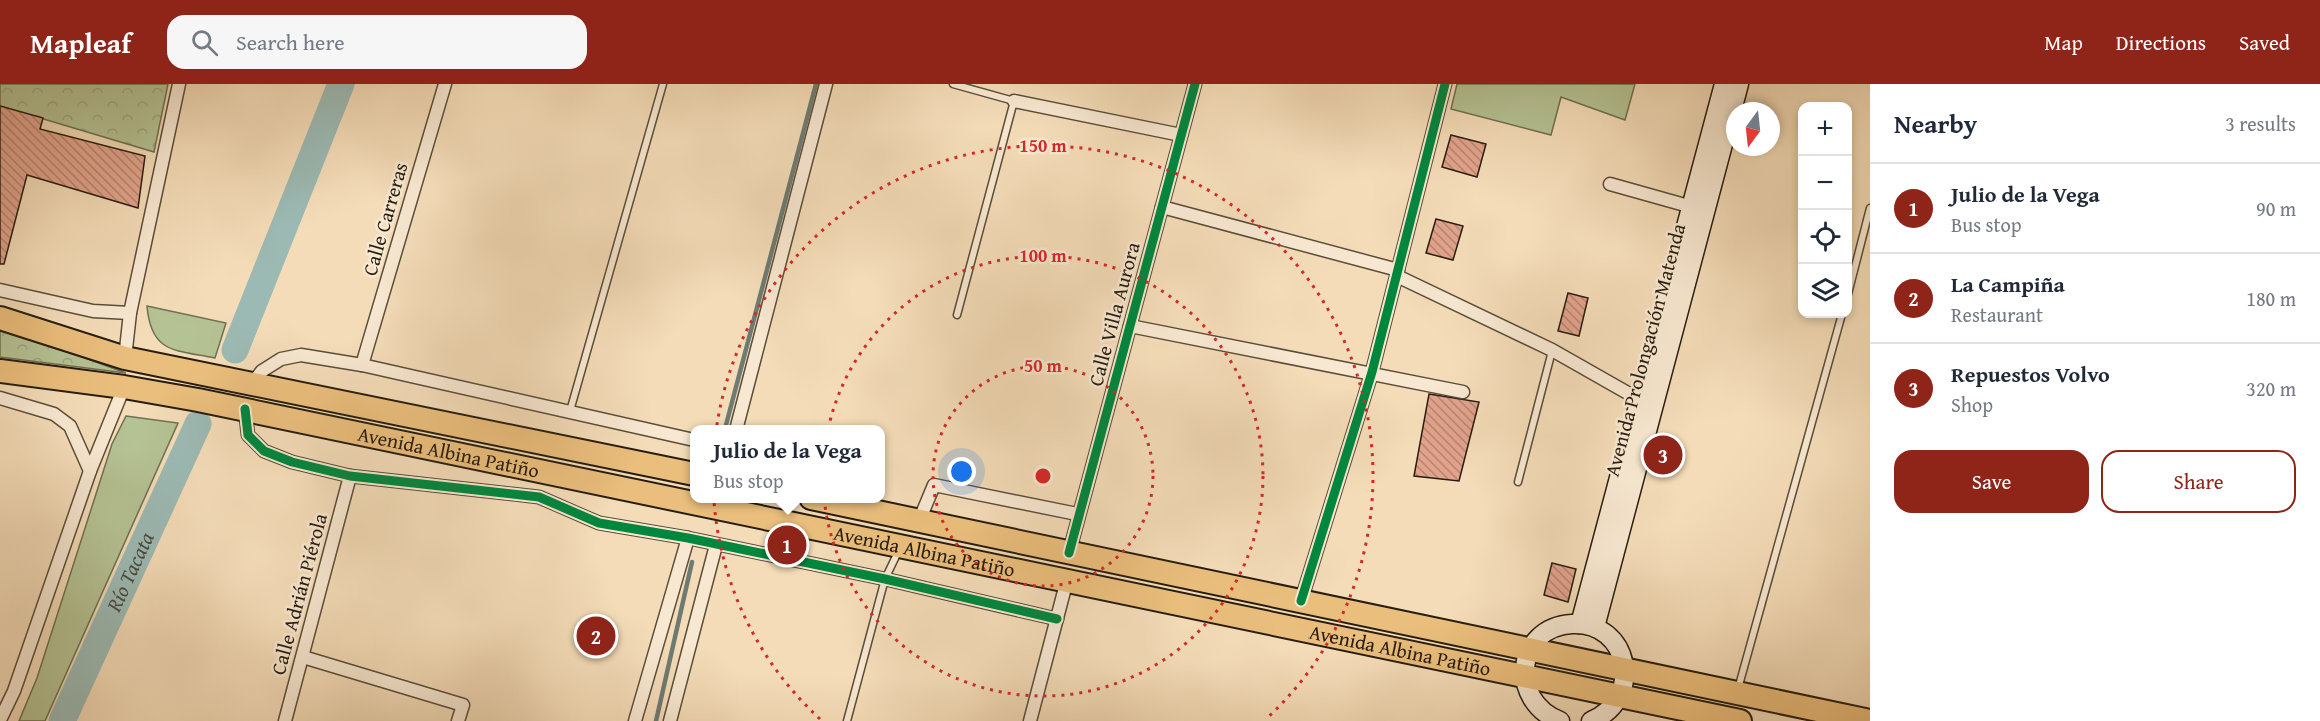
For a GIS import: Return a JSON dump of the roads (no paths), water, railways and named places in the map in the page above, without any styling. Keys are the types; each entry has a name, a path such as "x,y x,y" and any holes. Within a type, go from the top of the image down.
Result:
{"highway":[{"name":"Avenida Albina Patiño","path":"0,318 125,358 690,473"},
{"name":"Avenida Albina Patiño","path":"0,371 124,387 245,409 690,502"},
{"name":"Avenida Albina Patiño","path":"694,503 1740,721"},
{"name":"Avenida Albina Patiño","path":"834,503 1870,721"}],"main road":[{"name":"Avenida Prolongación Matenda","path":"1587,625 1640,400 1724,84"},
{"name":"Avenida Prolongación Matenda","path":"1587,625 1739,84"},
{"path":"1560,721 1537,707 1528,694 1525,676 1530,649 1539,638 1555,628 1587,625 1616,645 1626,669 1619,696 1608,711 1591,721"}],"street":[{"path":"125,358 130,313 179,84"},
{"name":"Calle Carreras","path":"362,365 445,84"},
{"path":"737,425 826,84"},
{"name":"Calle Villa Aurora","path":"1068,553 1195,84"},
{"path":"1301,601 1372,372 1445,84"},
{"path":"1014,101 1181,135"},
{"path":"1610,184 1692,207"},
{"path":"1162,207 1397,273 1552,350 1640,400"},
{"path":"0,290 93,311 130,313"},
{"path":"1130,326 1372,372 1463,392"},
{"path":"251,385 262,370 281,358 301,355 362,365 690,439"},
{"path":"0,720 15,691 90,471 124,387"},
{"path":"0,398 54,414 70,426 90,471"},
{"path":"245,409 248,435 264,451 292,462 350,476 539,496 599,523 688,538 885,579 1057,619"},
{"name":"Calle Adrián Piérola","path":"285,721 350,476"},
{"path":"919,521 934,485 1077,514"},
{"path":"635,721 688,538"},
{"path":"670,721 716,545"},
{"path":"1030,721 1067,580"},
{"path":"303,657 463,705 458,721"}],"lane":[{"path":"570,411 663,84"},
{"path":"953,84 1014,101 957,315"},
{"path":"1852,278 1870,208"},
{"path":"1737,693 1841,318"},
{"path":"1518,482 1552,350"},
{"path":"847,721 885,579 900,546"}],"waterway":[{"name":"Río Tacata","path":"235,350 341,84"},
{"path":"726,425 816,84"},
{"name":"Río Tacata","path":"62,721 198,424"},
{"path":"656,721 692,562"}],"place":[{"name":"Repuestos Volvo","path":"1663,455"},
{"name":"Julio de la Vega","path":"787,545"},
{"name":"La Campiña","path":"596,636"}]}
